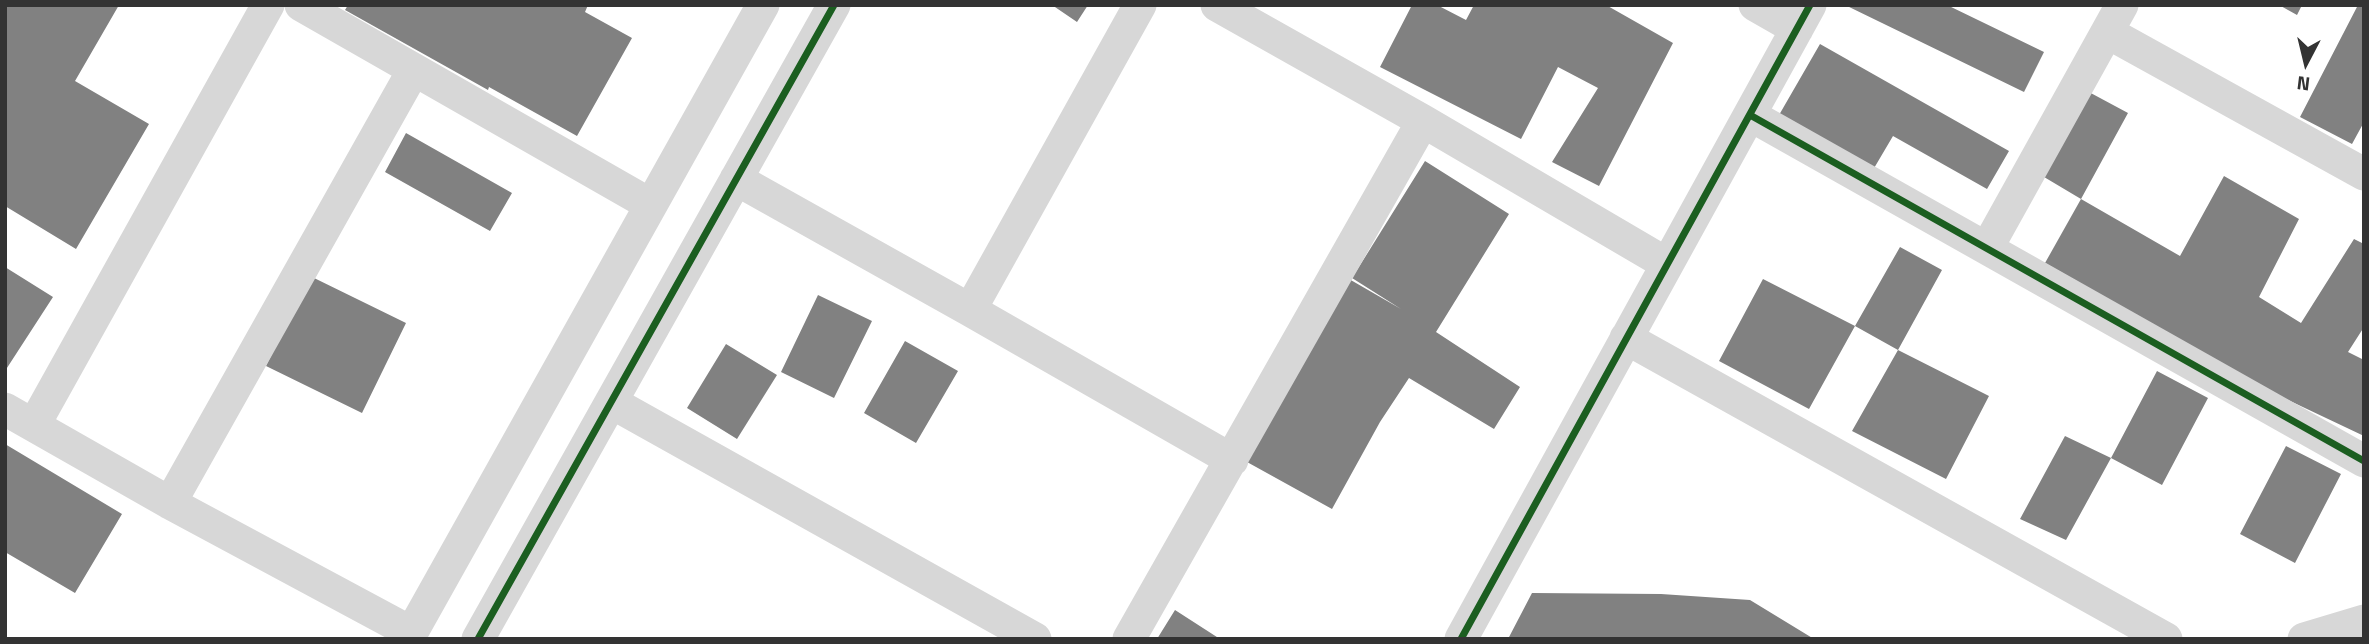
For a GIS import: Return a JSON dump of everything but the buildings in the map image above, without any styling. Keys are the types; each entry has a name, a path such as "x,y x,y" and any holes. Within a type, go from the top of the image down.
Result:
{"street":[{"path":"34,425 268,5"},
{"path":"301,5 651,205"},
{"path":"5,409 410,636 764,5"},
{"path":"478,639 834,5"},
{"path":"970,310 1140,5"},
{"path":"1217,5 1423,121 1667,264"},
{"path":"1461,639 1804,17 1755,5"},
{"path":"1987,248 2115,19 2364,174"},
{"path":"170,503 413,71"},
{"path":"1750,115 2364,461"},
{"path":"1129,639 1423,121"},
{"path":"736,180 1232,460"},
{"path":"1626,338 2166,639"},
{"path":"611,402 1035,639"},
{"path":"2304,639 2364,621"}],"cycle path":[{"path":"478,639 834,5"},
{"path":"1461,639 1810,5"},
{"path":"1750,115 2364,461"}]}
